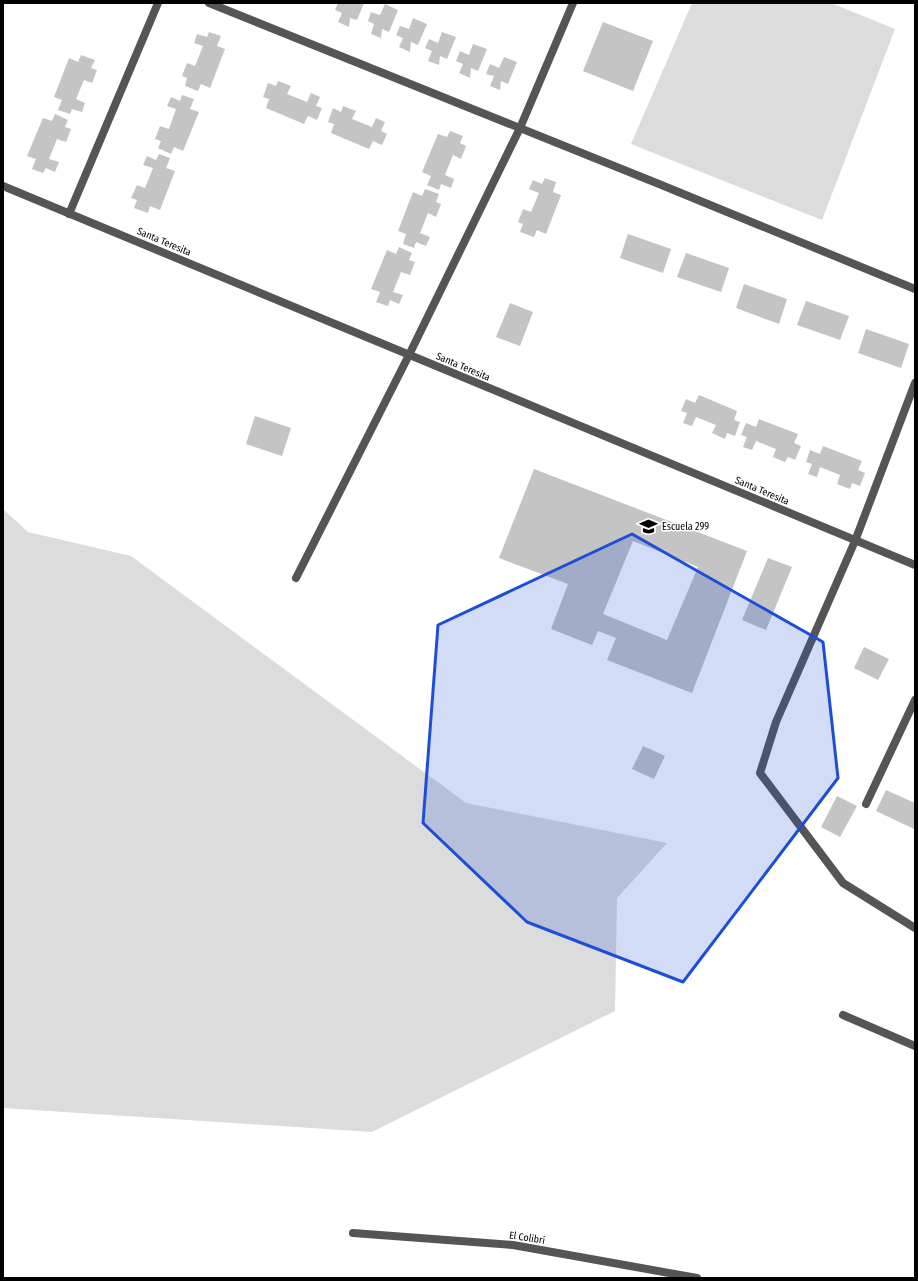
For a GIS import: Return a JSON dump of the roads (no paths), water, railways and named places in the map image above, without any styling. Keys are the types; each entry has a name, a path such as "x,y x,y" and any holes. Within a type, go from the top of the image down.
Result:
{"street":[{"path":"69,214 158,3"},
{"path":"209,3 915,289"},
{"path":"296,578 409,355 520,128 573,3"},
{"name":"Santa Teresita","path":"3,186 915,565"},
{"path":"915,383 855,540 776,722 760,773 843,883 915,928"},
{"path":"866,804 915,700"},
{"path":"843,1015 915,1046"},
{"name":"El Colibrí","path":"353,1234 513,1245 697,1278"}],"place":[{"name":"Escuela 299","path":"649,527"}]}
